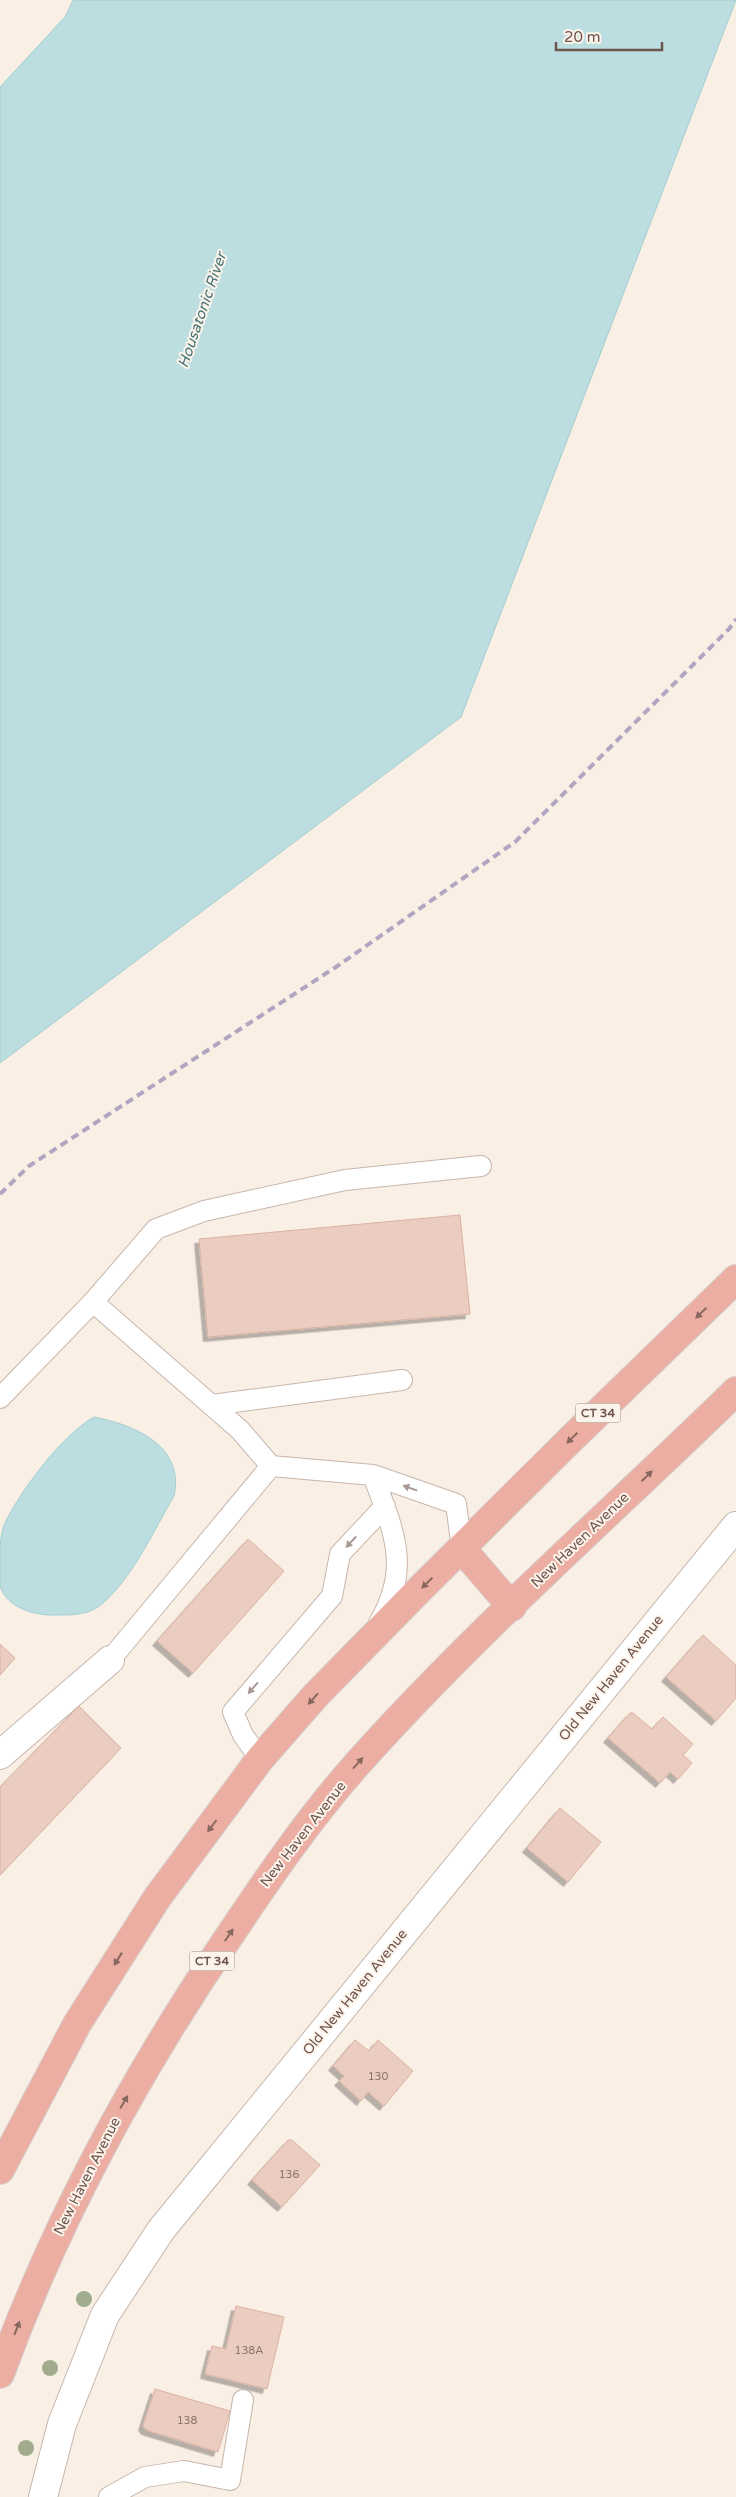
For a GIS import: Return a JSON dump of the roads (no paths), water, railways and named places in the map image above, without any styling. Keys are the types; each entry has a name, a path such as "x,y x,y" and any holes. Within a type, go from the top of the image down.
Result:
{"highway":[{"name":"CT 34","path":"0,2170 82,2016 157,1898 260,1760 316,1695 570,1440 736,1279"},
{"name":"New Haven Avenue","path":"0,2374 62,2222 113,2121 176,2015 278,1863 357,1764 512,1607 736,1391"},
{"path":"462,1549 512,1607"}],"street":[{"name":"Old New Haven Avenue","path":"43,2497 62,2424 105,2315 161,2230 736,1526"},
{"path":"0,1755 110,1660"}],"lane":[{"path":"0,1398 93,1302 156,1229 204,1210 345,1180 480,1166"},
{"path":"93,1302 240,1430 271,1466 373,1474 456,1504 462,1549"},
{"path":"212,1405 402,1380"},
{"path":"110,1660 271,1466"},
{"path":"365,1646 390,1605 398,1575 395,1534 373,1474"},
{"path":"260,1760 243,1735 233,1712 332,1596 340,1554 385,1506"},
{"path":"109,2497 145,2477 184,2471 230,2480 243,2400"}],"water":[{"name":"Housatonic River","path":"73,0 736,0 461,717 0,1063 0,87 65,17"},
{"path":"94,1417 140,1432 154,1441 164,1451 172,1464 175,1479 174,1496 133,1567 114,1592 98,1607 82,1614 70,1615 49,1615 24,1610 9,1600 0,1586 0,1545 3,1527 21,1495 44,1464 69,1437"}],"railway":[{"path":"0,1194 29,1166 336,967 515,842 729,629 736,619"}]}
